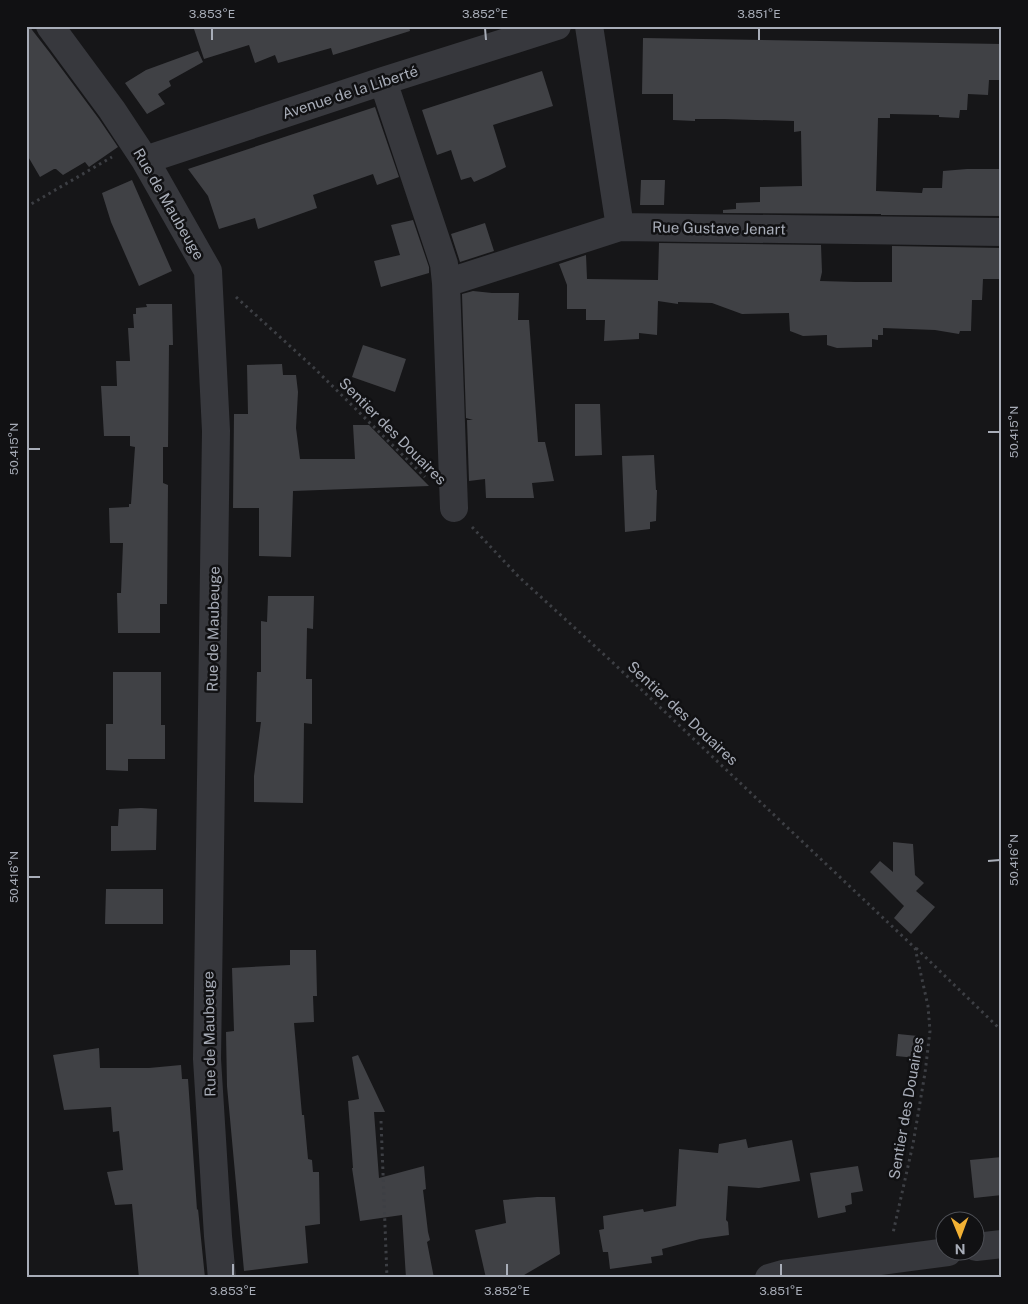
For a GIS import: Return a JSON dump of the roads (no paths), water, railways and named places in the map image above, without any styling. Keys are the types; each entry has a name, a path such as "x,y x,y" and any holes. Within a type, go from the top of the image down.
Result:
{"street":[{"name":"Rue de Maubeuge","path":"50,26 112,110 139,152 208,271 216,431 207,1059 222,1278"},
{"name":"Avenue de la Liberté","path":"139,152 383,81 556,26"},
{"path":"589,26 620,227"},
{"path":"383,81 444,264 454,508"},
{"name":"Rue Gustave Jenart","path":"446,283 620,227 1002,232"},
{"path":"986,1246 1002,1244"},
{"path":"769,1278 783,1274 936,1254"}]}
